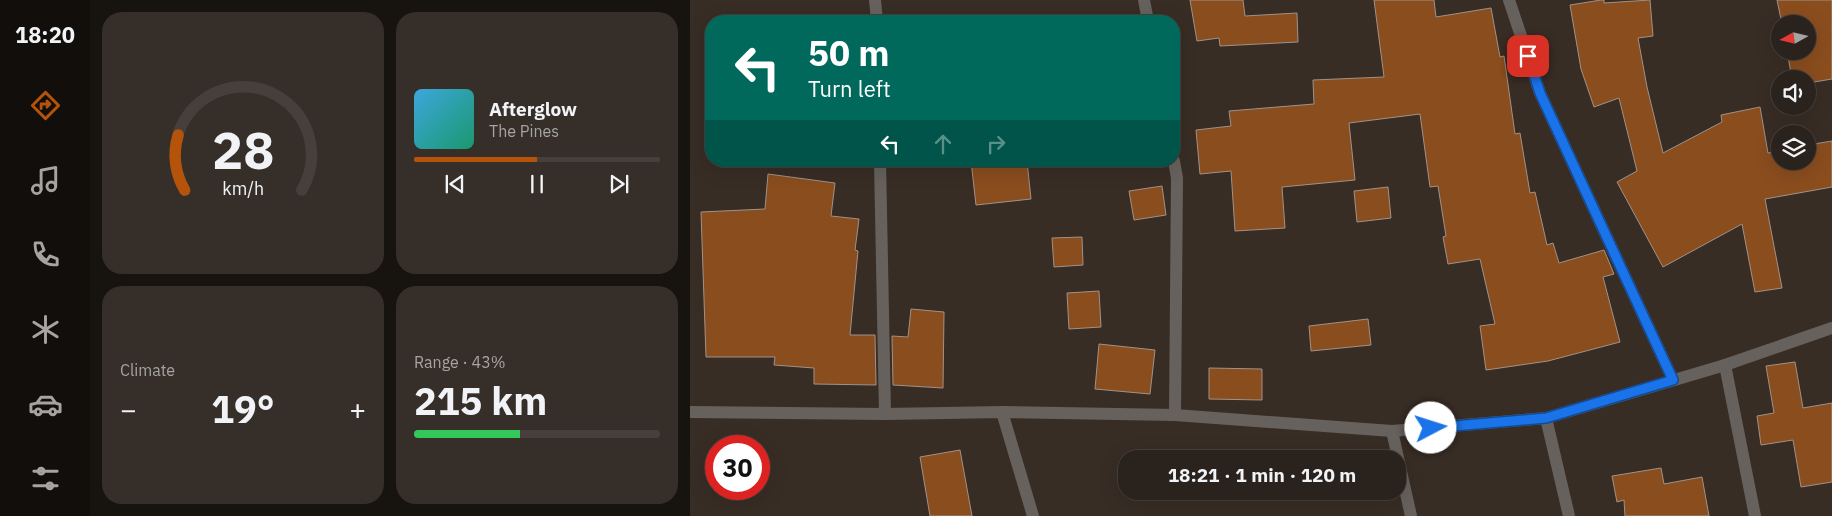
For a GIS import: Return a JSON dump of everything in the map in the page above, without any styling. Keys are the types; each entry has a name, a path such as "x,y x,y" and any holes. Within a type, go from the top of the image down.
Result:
{"street":[{"path":"875,0 876,15"},
{"path":"1144,0 1147,15"},
{"path":"1509,0 1540,93 1673,380"},
{"path":"880,167 885,414"},
{"path":"1175,167 1177,178 1175,415"},
{"path":"690,412 885,414 1002,412 1175,415 1392,431 1546,418 1725,364 1832,328"},
{"path":"1725,364 1755,516"},
{"path":"1002,412 1033,516"},
{"path":"1546,418 1569,516"},
{"path":"1392,431 1411,516"}],"building":[{"path":"1190,0 1243,0 1245,16 1297,13 1298,42 1220,46 1219,38 1197,41"},
{"path":"1374,0 1434,0 1436,17 1491,8 1500,57 1504,56 1515,134 1520,133 1530,193 1535,192 1547,245 1553,243 1559,263 1604,250 1614,274 1603,277 1620,342 1548,361 1486,370 1480,326 1495,324 1480,259 1448,264 1443,237 1446,236 1438,186 1430,187 1420,114 1349,123 1355,180 1282,187 1285,228 1235,231 1231,171 1200,174 1196,130 1231,126 1229,111 1314,104 1313,80 1384,77"},
{"path":"1601,0 1604,0 1604,3 1650,0 1653,36 1638,38 1647,87 1663,153 1722,122 1721,115 1760,107 1768,153 1771,152 1771,170 1816,170 1816,144 1832,141 1832,187 1765,199 1782,288 1755,292 1742,224 1663,267 1617,182 1637,171 1619,98 1594,107 1581,69 1570,5"},
{"path":"1777,0 1832,0 1832,79 1816,82 1816,70 1790,70 1789,60 1816,60 1816,15 1780,15"},
{"path":"972,167 1028,167 1031,199 976,205"},
{"path":"768,174 835,183 831,216 859,219 855,250 858,251 850,335 875,335 876,385 814,384 814,368 774,365 775,357 706,357 701,212 765,209"},
{"path":"1162,186 1166,215 1134,220 1129,191"},
{"path":"1388,187 1391,218 1357,222 1354,191"},
{"path":"1082,237 1083,265 1054,267 1052,238"},
{"path":"1099,291 1101,327 1069,329 1067,293"},
{"path":"911,309 944,312 943,388 893,385 892,336 908,337"},
{"path":"1368,319 1371,345 1311,351 1309,326"},
{"path":"1099,344 1155,350 1150,394 1095,389"},
{"path":"1795,362 1803,408 1832,403 1832,482 1801,487 1793,440 1761,445 1757,416 1774,413 1766,366"},
{"path":"1209,368 1262,369 1262,400 1209,399"},
{"path":"960,450 972,516 930,516 920,457"},
{"path":"1661,468 1664,484 1702,477 1709,516 1625,516 1624,500 1617,502 1612,476"}],"route":[{"path":"1431,428 1546,418 1673,380 1540,93 1528,56"}]}
